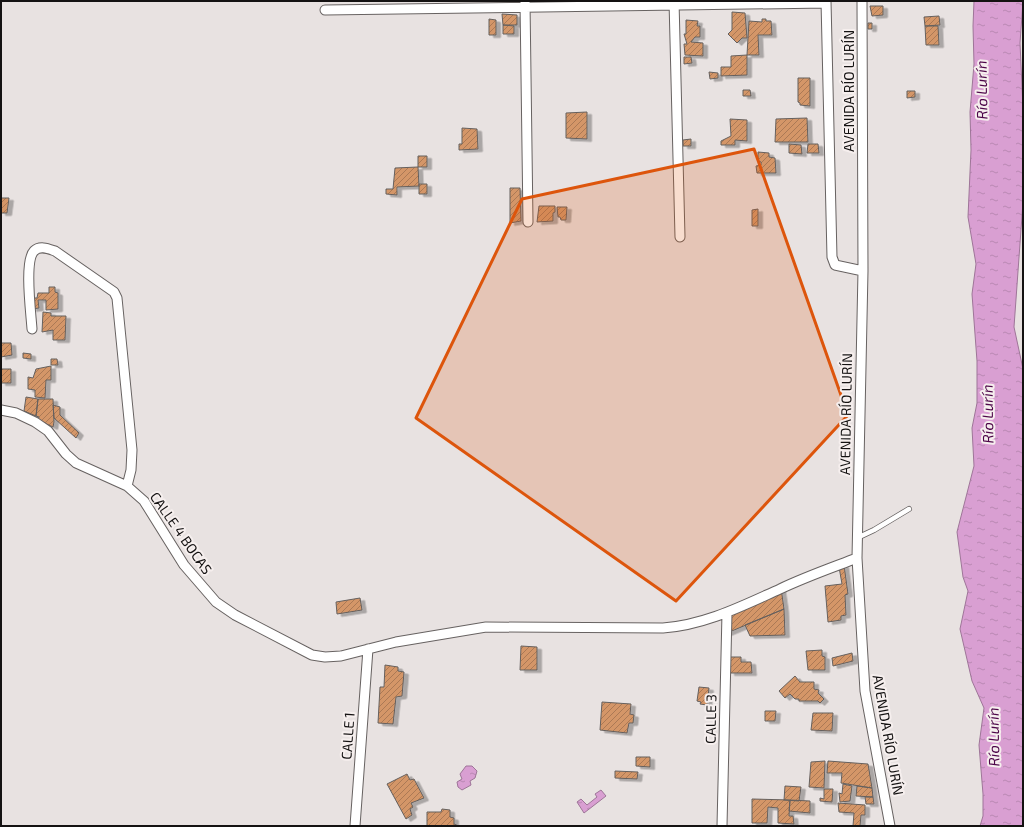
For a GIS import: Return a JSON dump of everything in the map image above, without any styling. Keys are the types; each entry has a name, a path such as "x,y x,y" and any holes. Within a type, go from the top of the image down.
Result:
{"street":[{"name":"AVENIDA RÍO LURÍN","path":"862,1 863,271 857,558 865,691 890,826"},
{"path":"325,10 525,4 826,2 832,257 835,265 863,271"},
{"path":"674,3 680,237"},
{"path":"525,4 528,222"},
{"path":"32,329 29,280 30,264 34,252 38,249 48,248 55,251 114,292 116,298 132,450 131,470 127,486"},
{"name":"CALLE 4 BOCAS","path":"1,410 16,413 35,422 48,431 66,454 76,462 127,486 144,501 194,579 216,602 235,616 312,655 325,657 341,656 368,648 444,633 486,627 663,628 684,626 727,613 782,588 857,558"},
{"name":"CALLE 3","path":"722,826 727,613"},
{"name":"CALLE 1","path":"355,826 368,648"}],"lane":[{"path":"857,538 874,530 909,509"}],"highlighted area":[{"path":"754,149 848,415 676,601 416,418 522,199"}],"water":[{"name":"Río Lurín","path":"974,1 1023,1 1020,43 1023,108 1023,202 1014,327 1023,369 1023,826 980,826 983,816 983,794 979,745 984,708 972,681 960,629 968,591 963,577 957,532 974,466 972,428 977,403 977,361 972,294 976,264 968,217 971,150 970,112 974,64"},
{"path":"466,766 472,766 477,771 475,778 470,781 471,785 462,790 458,787 457,782 462,779 460,774"},
{"path":"601,790 606,796 584,813 577,802 581,799 587,805 597,797 595,794"}],"building":[{"path":"870,6 883,6 883,15 872,16"},
{"path":"732,12 745,13 747,38 742,38 737,43 728,34 732,30"},
{"path":"502,14 517,15 517,25 503,25"},
{"path":"939,16 940,25 925,26 924,17"},
{"path":"489,19 496,20 496,35 489,35"},
{"path":"762,19 771,21 772,35 758,35 759,55 747,55 749,21 762,22"},
{"path":"686,20 698,21 697,26 700,26 700,37 695,37 691,42 703,43 703,56 685,55 684,44 687,44 684,34 686,34"},
{"path":"868,23 872,23 872,29 868,29"},
{"path":"503,25 514,26 514,34 503,34"},
{"path":"925,26 938,26 939,45 926,45"},
{"path":"747,55 747,75 721,76 721,67 731,67 731,56"},
{"path":"684,57 691,57 692,63 684,64"},
{"path":"709,72 718,73 718,78 710,79"},
{"path":"798,78 810,78 810,106 800,105 798,102"},
{"path":"743,90 750,90 751,96 743,96"},
{"path":"907,91 915,91 915,97 907,98"},
{"path":"587,112 587,139 566,138 566,113"},
{"path":"807,118 808,142 775,142 776,119"},
{"path":"730,119 747,120 747,141 735,140 735,145 721,145 721,141 731,136"},
{"path":"462,128 477,129 478,149 459,150 459,144 462,144"},
{"path":"691,139 691,146 683,146 683,140"},
{"path":"789,144 801,145 802,154 789,153"},
{"path":"808,144 818,144 819,153 807,153"},
{"path":"758,152 769,153 769,157 775,158 776,173 757,173 756,166 761,165 761,162 758,161"},
{"path":"418,156 427,156 427,167 418,167"},
{"path":"418,167 419,186 397,187 397,195 386,194 386,189 393,189 395,168"},
{"path":"419,184 427,184 427,194 419,194"},
{"path":"510,188 520,188 521,221 510,223"},
{"path":"1,198 9,198 7,213 1,213"},
{"path":"539,206 555,206 553,221 537,222"},
{"path":"557,207 567,207 566,220 561,220 560,217 558,217"},
{"path":"758,209 758,226 752,226 752,210"},
{"path":"49,287 55,287 55,292 58,293 58,309 46,310 46,300 38,300 39,308 32,309 32,298 37,298 38,293 49,293"},
{"path":"43,312 51,313 51,316 66,316 65,340 53,340 53,330 42,332"},
{"path":"1,343 11,343 12,355 1,357"},
{"path":"23,353 31,354 31,359 23,358"},
{"path":"51,359 57,359 58,365 51,365"},
{"path":"51,366 51,380 46,380 45,398 35,397 35,390 28,389 28,377 33,378 36,369"},
{"path":"1,369 11,369 11,383 1,383"},
{"path":"26,397 38,399 36,416 24,411"},
{"path":"38,399 53,399 53,427 38,420 39,417 36,416"},
{"path":"53,405 60,407 60,415 79,433 76,438 54,418"},
{"path":"844,565 848,594 845,595 846,615 841,616 841,620 828,622 825,586 842,584 839,567"},
{"path":"781,588 784,609 727,633 727,613"},
{"path":"360,598 362,610 337,614 336,602"},
{"path":"784,609 785,635 750,636 745,625"},
{"path":"521,646 537,647 537,670 520,670"},
{"path":"822,650 822,656 825,657 825,670 808,670 806,651"},
{"path":"852,653 853,661 833,666 832,658"},
{"path":"730,657 741,657 741,662 751,662 752,673 730,673"},
{"path":"385,665 398,667 398,671 404,672 402,696 396,697 393,724 378,723 380,687 384,687"},
{"path":"795,676 800,682 814,682 814,689 819,690 818,693 824,699 820,703 818,701 799,701 799,699 795,699 790,694 785,698 779,691"},
{"path":"699,687 709,688 707,705 700,704 701,702 697,701"},
{"path":"602,702 631,704 630,714 634,715 633,723 629,723 627,733 600,730"},
{"path":"765,711 776,711 775,721 765,721"},
{"path":"813,713 833,713 832,731 811,730"},
{"path":"636,757 650,757 650,767 636,766"},
{"path":"825,761 824,788 809,787 811,762"},
{"path":"828,761 868,764 872,788 841,783 842,773 827,773"},
{"path":"615,771 638,772 637,779 615,778"},
{"path":"407,774 410,780 414,779 424,798 411,803 413,807 410,809 412,815 406,819 387,784"},
{"path":"843,784 852,786 850,801 840,802 839,793 842,794"},
{"path":"785,786 801,787 799,801 784,800"},
{"path":"857,786 872,788 873,797 856,796"},
{"path":"824,789 833,789 832,802 820,801 820,798 824,799"},
{"path":"865,797 873,797 874,804 866,804"},
{"path":"752,799 790,800 789,816 793,816 794,824 778,823 778,808 768,807 767,823 752,823"},
{"path":"790,800 810,801 810,813 789,811"},
{"path":"838,803 865,805 865,815 861,815 860,826 853,826 854,813 839,812"},
{"path":"442,809 450,810 450,817 454,818 454,824 459,826 427,826 427,812 441,812"}]}
